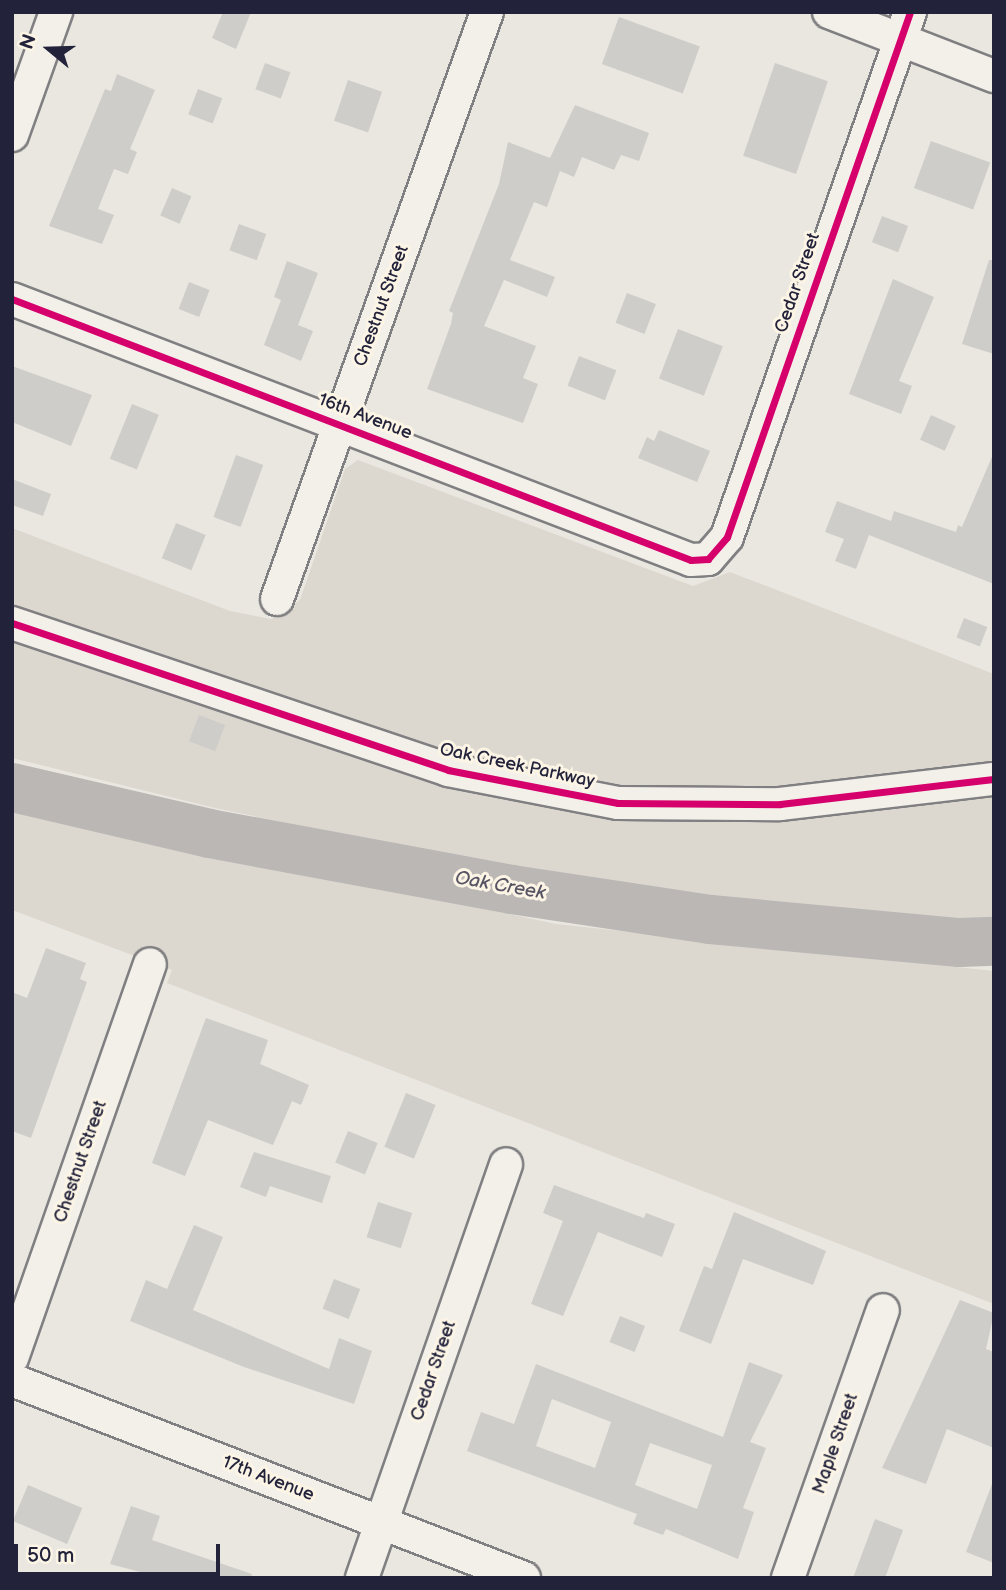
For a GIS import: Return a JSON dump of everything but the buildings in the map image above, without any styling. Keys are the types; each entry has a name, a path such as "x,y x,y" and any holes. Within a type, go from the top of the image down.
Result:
{"street":[{"path":"12,135 55,12"},
{"name":"Chestnut Street","path":"277,599 487,12"},
{"path":"829,12 905,26 994,76"},
{"name":"Cedar Street","path":"708,559 727,537 905,26"},
{"name":"16th Avenue","path":"12,299 691,560 708,559"},
{"name":"Oak Creek Parkway","path":"12,623 448,770 618,803 780,804 994,779"},
{"name":"Chestnut Street","path":"12,1358 150,965"},
{"name":"Cedar Street","path":"362,1578 506,1164"},
{"name":"Maple Street","path":"788,1578 883,1310"},
{"name":"17th Avenue","path":"12,1380 524,1578"}],"shaded area":[{"path":"358,460 693,586 730,572 994,674 994,927 563,881 215,808 12,758 12,528 230,611 271,619 300,600 345,469"},
{"path":"12,809 556,924 994,971 994,1304 167,983 172,970 12,910"}],"waterway":[{"name":"Oak Creek","path":"12,787 209,833 511,889 710,919 959,942 994,941"}],"cycle path":[{"path":"12,299 691,560 708,559 727,537 910,12"},
{"path":"12,623 448,770 618,803 780,804 994,779"}]}
